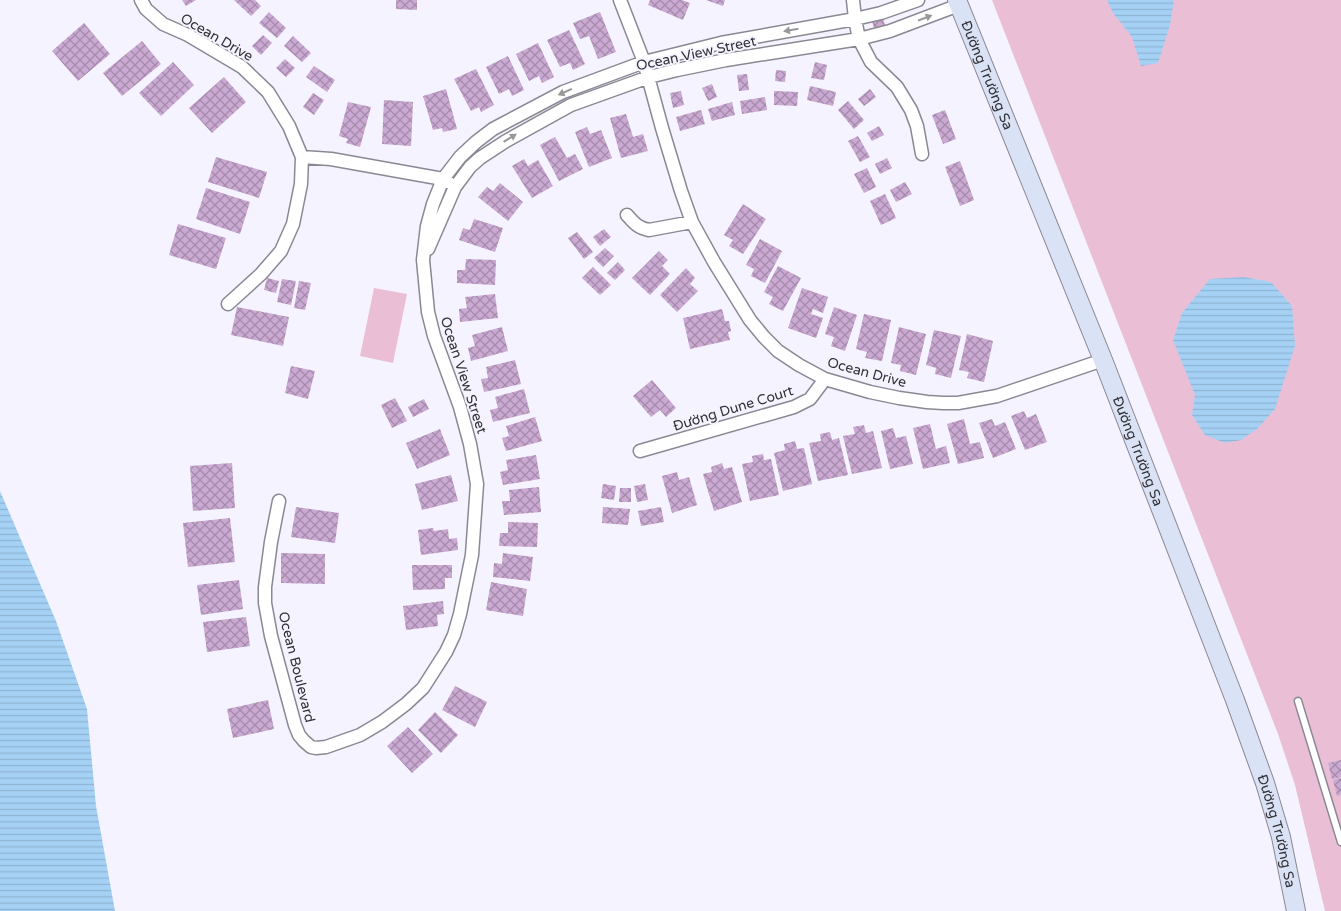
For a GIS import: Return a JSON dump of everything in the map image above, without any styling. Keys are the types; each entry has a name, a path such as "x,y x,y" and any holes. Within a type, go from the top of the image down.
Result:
{"main road":[{"name":"Đường Trường Sa","path":"958,3 1103,360 1231,691 1265,783 1281,837 1296,911"}],"street":[{"name":"Ocean Drive","path":"141,0 146,9 163,24 188,35 242,67 268,92 289,126 302,157 301,184 293,224 281,251 261,274 228,304"},
{"name":"Ocean Drive","path":"620,0 649,77 662,128 692,222 736,299 750,320 778,351 798,365 825,379 899,398 927,402 958,403 997,396 1103,360"},
{"path":"853,0 859,39 871,62 897,87 911,110 917,126 922,154"},
{"name":"Ocean View Street","path":"311,747 326,747 360,735 382,722 406,704 423,688 442,659 454,635 460,614 472,555 477,484 470,444 460,407 434,336 428,312 423,260 427,226 433,204 443,179 460,157 493,129 563,92 644,62 721,43 855,19 881,13 918,0"},
{"name":"Ocean View Street","path":"423,260 455,187 470,167 506,141 571,105 649,77 726,60 859,39 890,31 958,3"},
{"path":"302,157 331,159 443,179 455,187"},
{"path":"627,215 635,225 649,230 692,222"},
{"name":"Đường Dune Court","path":"640,451 794,407 810,399 825,379"},
{"name":"Ocean Boulevard","path":"279,501 265,587 267,619 295,725 299,735 311,747"}],"lane":[{"path":"1298,701 1341,842"}],"shaded area":[{"path":"992,0 1341,0 1341,911 1325,911 1295,785 1278,734"},
{"path":"374,288 407,294 393,363 360,356"}],"water":[{"path":"1107,0 1174,0 1170,25 1158,63 1141,66 1132,37 1113,13"},
{"path":"1244,277 1271,282 1292,306 1295,346 1275,409 1257,429 1241,440 1225,443 1205,435 1192,415 1195,395 1173,340 1182,313 1210,279"},
{"path":"0,491 56,621 87,709 96,806 115,911 0,911"}],"building":[{"path":"182,0 196,0 186,6"},
{"path":"234,0 255,0 261,6 251,16"},
{"path":"396,0 417,0 417,10 396,9"},
{"path":"650,0 682,0 690,3 683,20 648,5"},
{"path":"706,0 725,0 723,6"},
{"path":"269,12 286,28 277,38 259,23"},
{"path":"600,12 616,52 598,59 589,36 580,39 573,23"},
{"path":"883,18 885,25 874,28 872,21"},
{"path":"84,23 110,54 78,81 52,51"},
{"path":"569,30 585,64 573,70 570,63 560,67 547,40"},
{"path":"263,35 272,43 261,55 252,46"},
{"path":"293,36 311,53 302,62 284,46"},
{"path":"142,41 161,64 122,96 103,73"},
{"path":"538,43 554,77 542,83 539,76 529,81 516,54"},
{"path":"508,56 524,90 512,96 509,89 499,94 486,67"},
{"path":"285,59 295,68 286,77 276,68"},
{"path":"173,62 194,85 161,116 139,93"},
{"path":"815,62 827,65 824,80 811,78"},
{"path":"314,66 335,80 327,92 306,77"},
{"path":"476,69 494,105 481,112 479,107 471,111 454,79"},
{"path":"776,70 786,71 785,82 775,81"},
{"path":"747,74 749,90 739,91 737,75"},
{"path":"224,77 246,102 212,133 189,108"},
{"path":"712,84 717,97 708,101 702,88"},
{"path":"810,86 836,92 833,106 807,100"},
{"path":"446,89 457,129 443,132 442,128 433,130 423,96"},
{"path":"870,89 876,97 864,106 858,99"},
{"path":"681,91 684,105 673,108 670,93"},
{"path":"774,91 798,92 797,106 774,105"},
{"path":"313,93 324,100 314,115 303,107"},
{"path":"765,97 767,110 742,114 740,101"},
{"path":"384,100 413,102 411,146 382,144"},
{"path":"848,101 864,120 854,129 838,110"},
{"path":"348,102 371,107 360,147 346,143 348,139 339,136"},
{"path":"732,102 735,115 712,121 708,109"},
{"path":"701,110 705,124 680,131 676,117"},
{"path":"945,110 956,139 943,144 932,115"},
{"path":"626,114 633,137 643,134 648,151 621,158 610,118"},
{"path":"879,126 884,135 872,141 867,133"},
{"path":"587,127 590,134 601,130 612,158 589,167 575,132"},
{"path":"858,136 870,157 860,162 848,141"},
{"path":"555,137 567,158 575,154 583,169 559,181 540,145"},
{"path":"216,157 267,172 259,198 208,182"},
{"path":"887,158 892,168 880,174 875,164"},
{"path":"524,159 528,166 538,160 553,186 532,198 512,166"},
{"path":"960,161 974,200 960,206 945,167"},
{"path":"867,168 876,187 864,193 854,174"},
{"path":"905,182 912,194 896,202 890,190"},
{"path":"500,183 523,202 508,221 478,197 487,187 493,191"},
{"path":"206,188 250,202 240,234 196,219"},
{"path":"885,194 896,218 881,225 870,201"},
{"path":"743,204 766,219 743,254 729,246 733,240 724,235"},
{"path":"474,219 503,228 495,252 459,240 463,228 470,230"},
{"path":"178,224 226,238 216,269 169,255"},
{"path":"604,229 611,237 600,246 593,237"},
{"path":"577,232 593,252 584,259 568,238"},
{"path":"760,239 782,251 765,283 751,276 754,269 746,265"},
{"path":"605,248 614,256 603,267 594,258"},
{"path":"659,251 668,260 662,266 670,274 650,295 632,278"},
{"path":"466,259 496,260 495,285 457,283 457,270 465,270"},
{"path":"618,262 625,270 615,280 607,273"},
{"path":"778,266 801,278 783,311 769,304 773,297 764,292"},
{"path":"593,267 611,285 600,295 582,278"},
{"path":"686,268 695,278 690,284 698,291 677,312 660,295"},
{"path":"267,278 279,281 276,293 264,290"},
{"path":"282,279 296,281 291,305 277,302"},
{"path":"299,281 311,283 305,310 294,308"},
{"path":"802,288 828,297 823,313 813,309 811,314 823,318 816,338 788,328"},
{"path":"495,294 498,318 460,322 459,309 467,308 465,297"},
{"path":"237,307 289,317 283,346 231,335"},
{"path":"834,307 857,315 845,351 831,346 834,337 825,334"},
{"path":"722,309 725,321 729,321 731,331 728,332 730,340 690,349 683,318"},
{"path":"864,314 891,320 882,361 865,358 867,352 856,349"},
{"path":"502,327 508,351 471,361 468,348 475,346 472,335"},
{"path":"899,327 926,334 916,375 900,371 901,365 891,363"},
{"path":"934,330 961,336 951,378 935,374 936,368 926,365"},
{"path":"967,334 993,341 984,382 967,378 969,372 959,370"},
{"path":"515,360 521,384 484,392 481,379 488,378 486,367"},
{"path":"291,366 315,371 308,399 285,393"},
{"path":"652,380 676,408 666,417 660,410 651,417 633,396"},
{"path":"524,389 530,413 493,422 490,410 498,408 495,397"},
{"path":"395,398 407,421 392,428 381,405"},
{"path":"424,399 429,409 413,417 408,407"},
{"path":"1024,411 1027,418 1036,414 1047,442 1025,450 1011,416"},
{"path":"535,417 542,441 506,451 502,438 509,436 506,426"},
{"path":"964,419 970,444 980,442 984,458 958,464 947,424"},
{"path":"992,419 995,426 1005,422 1016,449 993,458 979,423"},
{"path":"930,424 936,449 946,446 950,463 923,469 913,428"},
{"path":"864,425 866,433 873,431 882,468 852,474 843,436 855,434 853,427"},
{"path":"893,428 896,438 906,436 913,464 890,469 881,431"},
{"path":"440,429 450,455 417,469 406,443"},
{"path":"830,432 832,440 839,438 848,475 818,481 809,443 821,441 820,434"},
{"path":"795,441 797,449 804,448 812,484 783,491 774,453 785,450 784,444"},
{"path":"763,454 764,460 771,459 779,495 750,501 742,464 753,462 752,456"},
{"path":"536,455 540,479 503,485 500,472 508,470 506,460"},
{"path":"232,463 235,508 193,511 190,466"},
{"path":"722,463 724,469 732,467 742,502 714,511 703,474 712,472 711,467"},
{"path":"677,472 679,480 689,477 697,505 672,513 662,476"},
{"path":"451,475 458,501 422,510 415,484"},
{"path":"603,484 616,486 614,500 601,498"},
{"path":"645,484 648,500 637,502 634,486"},
{"path":"539,487 541,512 504,515 502,501 510,501 509,490"},
{"path":"620,488 631,488 631,502 619,502"},
{"path":"296,507 339,513 335,543 291,537"},
{"path":"603,507 630,509 628,525 602,523"},
{"path":"661,507 664,522 641,526 638,511"},
{"path":"230,518 235,562 188,567 183,523"},
{"path":"508,522 538,523 537,547 499,546 500,533 508,533"},
{"path":"433,528 434,531 448,529 449,539 457,538 458,550 421,555 418,530"},
{"path":"281,553 325,554 325,584 281,583"},
{"path":"503,553 533,557 530,581 493,577 494,563 502,564"},
{"path":"412,565 452,565 452,578 445,578 445,589 413,590"},
{"path":"239,580 243,609 201,615 197,585"},
{"path":"491,582 527,589 523,616 486,610"},
{"path":"443,601 444,614 437,615 438,626 406,630 403,606"},
{"path":"246,617 250,646 207,652 203,622"},
{"path":"455,686 487,702 475,727 442,710"},
{"path":"268,700 274,729 233,738 227,709"},
{"path":"435,712 458,735 441,753 418,730"},
{"path":"408,727 433,754 412,773 387,746"},
{"path":"1341,760 1341,777 1332,779 1328,763"},
{"path":"1341,778 1341,795 1337,796 1333,780"}]}
